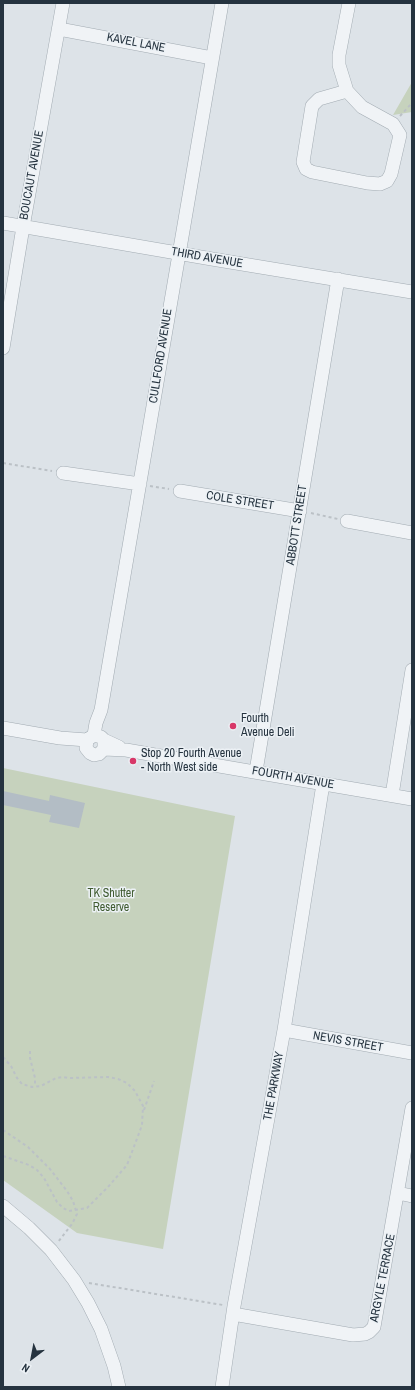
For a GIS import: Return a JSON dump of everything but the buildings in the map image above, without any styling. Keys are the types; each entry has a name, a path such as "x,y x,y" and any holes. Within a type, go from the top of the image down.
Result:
{"street":[{"name":"BOUCAUT AVENUE","path":"3,348 63,3"},
{"name":"CULLFORD AVENUE","path":"96,742 96,723 101,710 222,3"},
{"path":"347,91 319,99 312,106 303,162 306,169 312,172 367,183 380,184 387,180 392,174 400,135 393,124 362,107 347,91 339,65 339,55 349,3"},
{"name":"KAVEL LANE","path":"59,29 212,58"},
{"name":"THIRD AVENUE","path":"3,223 412,292"},
{"name":"ABBOTT STREET","path":"256,771 338,279"},
{"path":"63,473 140,484"},
{"name":"COLE STREET","path":"180,491 300,511"},
{"path":"346,521 412,533"},
{"path":"392,795 412,670"},
{"name":"FOURTH AVENUE","path":"3,728 60,738 96,742 126,750 256,771 412,799"},
{"name":"THE PARKWAY","path":"222,1387 233,1310 284,1030 323,784"},
{"name":"NEVIS STREET","path":"284,1030 412,1053"},
{"name":"ARGYLE TERRACE","path":"233,1310 353,1335 362,1335 369,1332 374,1326 376,1316 412,1108"},
{"path":"398,1194 412,1196"},
{"path":"3,1206 29,1228 51,1250 74,1280 101,1329 114,1366 119,1387"}],"path":[{"path":"398,119 412,103"},
{"path":"3,463 63,473"},
{"path":"140,484 180,491"},
{"path":"300,511 346,521"},
{"path":"30,1051 35,1086"},
{"path":"3,1056 22,1084 40,1086 56,1078 63,1077 108,1077 118,1079 127,1083 135,1091 143,1106 143,1115"},
{"path":"3,1156 29,1165 37,1170 44,1178 56,1202 63,1208 69,1211 87,1208 108,1188 127,1165 138,1136 154,1081"},
{"path":"3,1130 28,1147 50,1169 67,1191 77,1210 77,1214 66,1231"},
{"path":"74,1280 233,1310"}],"green space":[{"path":"412,82 412,112 393,115"},
{"name":"TK Shutter Reserve","path":"3,768 235,816 163,1249 77,1233 3,1180"}],"place":[{"name":"Fourth Avenue Deli","path":"233,726"},
{"name":"Stop 20 Fourth Avenue - North West side","path":"133,761"}]}
